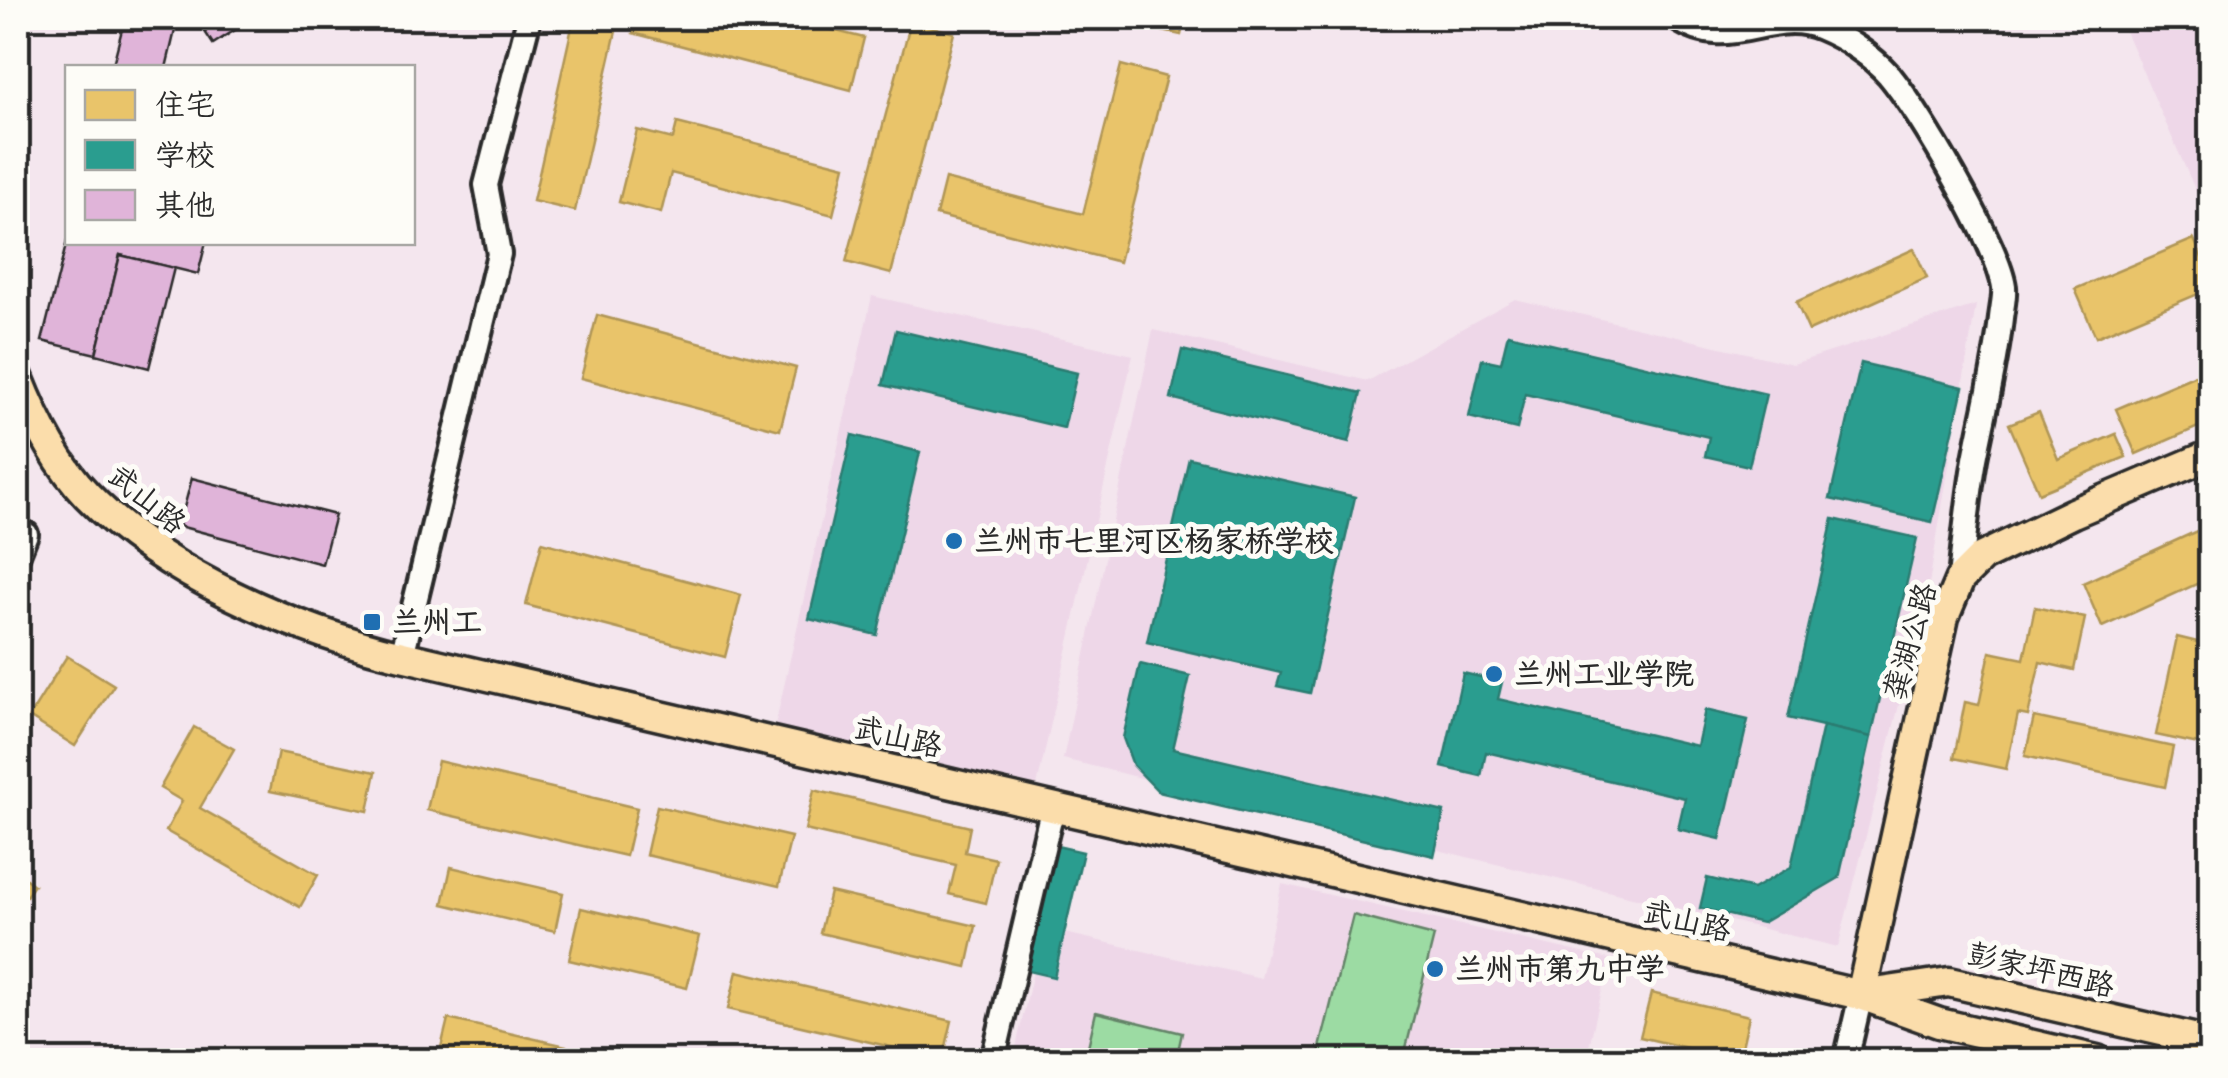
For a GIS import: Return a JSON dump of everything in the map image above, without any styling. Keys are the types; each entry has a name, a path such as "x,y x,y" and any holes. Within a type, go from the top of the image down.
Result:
{"main road":[{"name":"武山路","path":"18,377 56,455 86,494 176,564 298,625 402,656 1862,995"},
{"name":"龚湖公路","path":"1862,995 1944,617 1960,580 1982,556 2210,455"},
{"name":"彭家坪西路","path":"1862,995 1949,982 2210,1042"},
{"path":"1862,995 1939,1023 2098,1060"}],"street":[{"path":"402,656 499,254 486,185 528,18"},
{"path":"1676,18 1706,34 1739,32 1777,22 1818,26 1854,46 1886,72 1914,108 1992,250 2004,288 1999,340 1973,474 1960,580"},
{"path":"18,530 26,534 18,554"},
{"path":"994,1060 1053,806"},
{"path":"1846,1060 1862,995"}],"shaded area":[{"path":"2148,18 2210,18 2210,191 2198,196 2125,31 2149,21"},
{"name":"兰州市七里河区杨家桥学校","path":"872,296 1133,355 1037,786 775,726"},
{"name":"兰州工业学院","path":"1515,299 1793,364 1976,305 1928,590 1838,947 1063,759 1153,330 1368,381"},
{"name":"兰州市第九中学","path":"1282,884 1609,959 1586,1060 1013,1060 1043,928 1261,978"}],"green space":[{"path":"1353,915 1434,936 1403,1060 1317,1060"},
{"path":"1096,1012 1182,1033 1176,1060 1085,1060"}],"building: 住宅":[{"path":"574,18 619,18 575,211 533,201"},
{"path":"636,18 784,18 864,38 851,90 633,33"},
{"path":"1102,18 1185,18 1181,35"},
{"path":"911,21 954,33 891,274 846,262"},
{"path":"1121,65 1166,77 1119,262 936,215 945,179 1083,214"},
{"path":"677,123 845,166 833,215 671,173 661,213 619,202 637,130 673,139"},
{"path":"2194,239 2210,277 2210,289 2096,337 2075,289"},
{"path":"1914,249 1927,278 1809,331 1796,302"},
{"path":"597,315 796,368 780,430 581,378"},
{"path":"2210,369 2210,422 2136,454 2116,409"},
{"path":"2039,412 2058,459 2116,434 2126,457 2039,493 2009,424"},
{"path":"2210,525 2210,578 2102,627 2083,583"},
{"path":"542,542 741,595 725,657 526,605"},
{"path":"2035,607 2085,618 2074,670 2040,662 2028,716 2018,714 2006,769 1954,758 1965,702 1979,705 1990,652 2024,659"},
{"path":"2177,637 2210,645 2210,711 2203,745 2156,735"},
{"path":"67,656 114,685 75,746 29,717"},
{"path":"2034,717 2173,747 2165,787 2025,756"},
{"path":"194,727 234,749 200,808 318,875 300,907 166,831 182,801 160,788"},
{"path":"278,752 376,772 368,811 270,791"},
{"path":"438,761 637,808 626,856 427,810"},
{"path":"814,790 970,827 965,852 996,859 986,903 949,894 956,865 805,830"},
{"path":"657,806 791,837 779,886 646,855"},
{"path":"451,867 563,893 555,931 443,904"},
{"path":"18,873 34,885 18,908"},
{"path":"830,892 976,926 967,967 820,933"},
{"path":"581,908 700,936 687,988 569,960"},
{"path":"737,971 952,1021 943,1059 728,1009"},
{"path":"1651,993 1749,1016 1739,1060 1640,1037"},
{"path":"448,1019 566,1046 563,1060 438,1060"}],"building: 学校":[{"path":"896,330 1077,373 1064,428 883,385"},
{"path":"1508,334 1766,394 1749,466 1705,456 1709,437 1525,394 1517,429 1469,417 1482,359 1501,363"},
{"path":"1182,350 1361,393 1349,442 1171,398"},
{"path":"1861,363 1963,387 1932,522 1830,499"},
{"path":"852,435 920,452 877,635 809,619"},
{"path":"1189,458 1355,497 1310,693 1277,686 1281,673 1147,642"},
{"path":"1833,519 1917,538 1871,737 1788,718"},
{"path":"1140,664 1190,676 1173,749 1444,812 1434,856 1159,792 1133,765 1123,738"},
{"path":"1463,673 1502,682 1498,699 1697,746 1705,710 1748,720 1720,839 1678,829 1685,798 1486,752 1481,776 1442,767"},
{"path":"1823,726 1871,737 1839,878 1762,923 1700,908 1707,878 1753,889 1791,867"},
{"path":"1048,844 1083,852 1054,977 1020,969"}],"building: 其他":[{"path":"125,18 178,18 167,65 113,65"},
{"path":"196,18 254,18 213,44"},
{"path":"66,245 205,245 198,274 120,255 96,354 42,341"},
{"path":"120,255 174,268 149,368 96,354"},
{"path":"192,478 335,515 322,564 179,526"}],"place":[{"name":"兰州市七里河区杨家桥学校","path":"954,541"},
{"name":"兰州工","path":"372,622"},
{"name":"兰州工业学院","path":"1494,674"},
{"name":"兰州市第九中学","path":"1435,969"}]}
